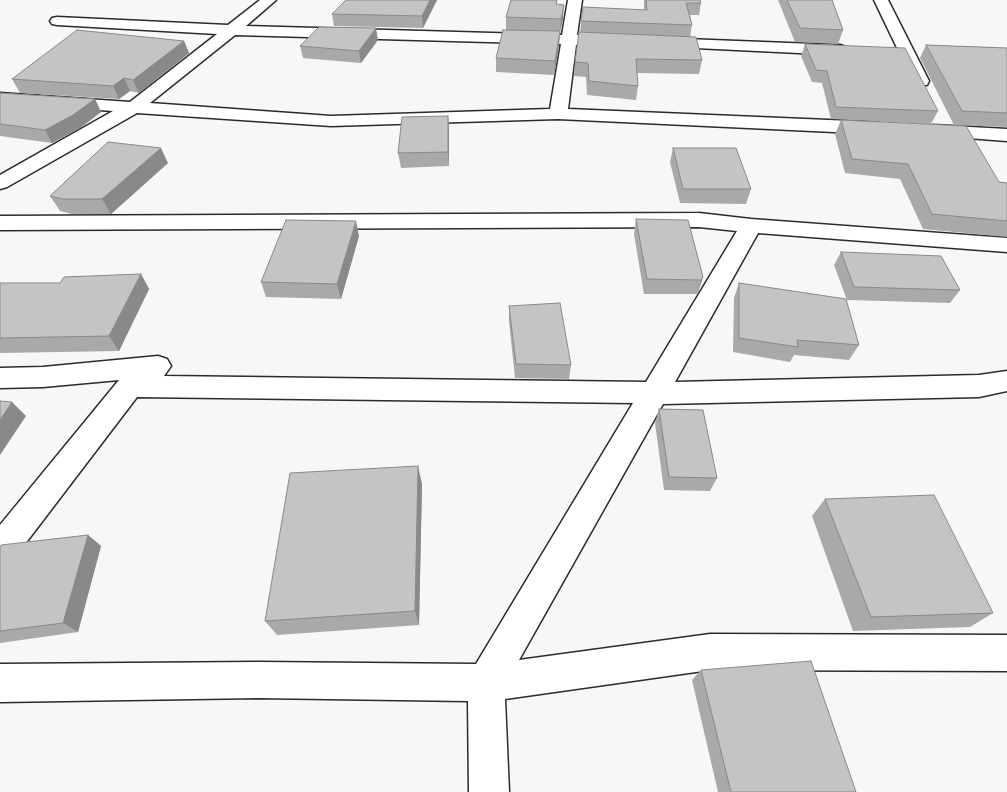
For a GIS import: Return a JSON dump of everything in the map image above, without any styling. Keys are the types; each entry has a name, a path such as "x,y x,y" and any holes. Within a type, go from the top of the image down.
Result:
{"street":[{"path":"0,183 134,106 269,0"},
{"path":"558,114 575,0"},
{"path":"876,0 907,53 929,96"},
{"path":"57,21 233,30 629,42"},
{"path":"649,42 857,51"},
{"path":"887,52 907,53"},
{"path":"0,98 330,121 558,114 896,129"},
{"path":"938,114 946,131"},
{"path":"916,130 1007,135"},
{"path":"0,223 699,220 750,226 1007,245"},
{"path":"490,792 486,683 750,226"},
{"path":"0,378 43,377 158,366 130,386 0,550"},
{"path":"130,386 654,393 979,386 1007,382"},
{"path":"0,683 258,680 486,683 710,652 1005,658"}],"building":[{"path":"346,0 430,0 422,16 332,14"},
{"path":"511,0 557,0 556,4 564,5 561,19 506,17"},
{"path":"646,0 700,0 701,3 686,3 692,25 581,21 583,7 647,10"},
{"path":"787,0 832,0 843,30 800,28"},
{"path":"319,27 376,28 359,51 300,46"},
{"path":"77,30 184,41 133,80 124,78 113,86 12,79"},
{"path":"503,30 560,31 555,61 496,58"},
{"path":"579,32 696,37 702,60 636,59 638,86 589,81 588,63 575,62"},
{"path":"805,44 905,48 938,111 836,107 827,71 816,70"},
{"path":"926,45 1007,48 1007,113 962,111"},
{"path":"0,93 95,99 73,115 45,130 0,124"},
{"path":"448,116 448,152 398,153 402,117"},
{"path":"841,120 966,126 999,182 1007,183 1007,221 932,214 908,164 852,159"},
{"path":"108,142 161,148 102,199 63,199 50,196"},
{"path":"673,148 736,148 751,189 683,189"},
{"path":"636,219 688,220 703,277 701,280 647,279"},
{"path":"286,220 356,221 337,284 261,282"},
{"path":"841,252 941,256 960,290 854,287"},
{"path":"141,274 109,336 0,338 0,283 60,283 64,277"},
{"path":"739,283 846,299 859,345 797,340 798,347 739,338"},
{"path":"560,303 571,365 516,364 509,306"},
{"path":"0,401 12,402 0,420"},
{"path":"659,409 703,410 717,478 669,477"},
{"path":"418,466 415,611 265,621 290,473"},
{"path":"934,495 993,613 871,617 825,499"},
{"path":"88,535 63,623 0,631 1,545"},
{"path":"811,661 856,792 731,792 701,670"}]}
